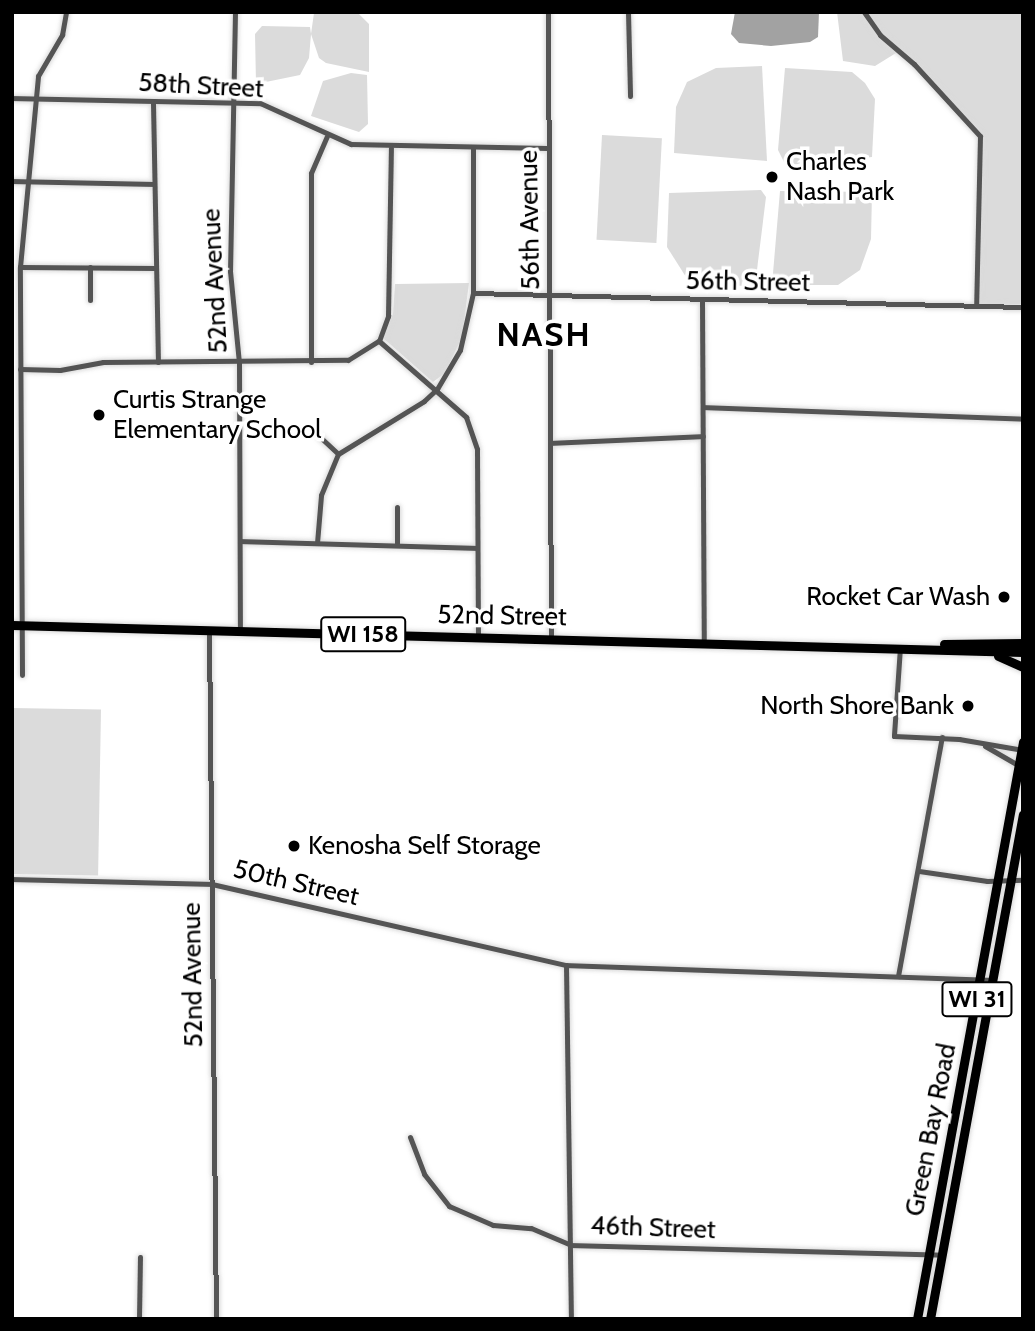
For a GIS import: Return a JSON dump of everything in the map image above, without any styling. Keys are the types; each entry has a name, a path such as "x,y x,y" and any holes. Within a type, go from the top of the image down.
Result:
{"main road":[{"name":"52nd Street","path":"17,625 1023,652"},
{"path":"1010,643 1023,638"},
{"name":"52nd Street","path":"904,647 1023,643"},
{"path":"959,649 1010,658 1023,667"},
{"name":"Green Bay Road","path":"917,1319 1022,747"},
{"name":"Green Bay Road","path":"930,1319 1023,814"}],"street":[{"path":"22,676 17,625 20,267 38,76 62,35 66,12"},
{"name":"52nd Avenue","path":"235,12 230,271 239,363 240,632"},
{"name":"56th Avenue","path":"548,12 551,638"},
{"path":"628,12 631,96"},
{"path":"864,12 880,35 914,64 980,136 976,306"},
{"name":"58th Street","path":"12,99 260,103 327,136 351,144 391,148 547,148"},
{"path":"153,103 158,362"},
{"path":"311,362 312,173 327,136"},
{"path":"20,369 158,362 348,360 379,341 388,316 391,148"},
{"path":"317,543 316,517 325,479 338,454 407,414 437,389 460,350 473,293 472,149"},
{"path":"12,181 153,184"},
{"path":"20,267 156,268"},
{"path":"90,267 90,300"},
{"name":"56th Street","path":"473,293 1023,307"},
{"path":"702,300 705,642"},
{"path":"379,341 466,416 477,449 478,636"},
{"path":"703,407 1023,419"},
{"path":"319,436 338,454"},
{"path":"551,443 703,436"},
{"path":"397,507 397,545"},
{"path":"240,541 477,548"},
{"name":"52nd Avenue","path":"209,631 216,1319"},
{"path":"904,647 894,736 942,737 1022,747"},
{"path":"898,976 942,737"},
{"path":"979,743 1005,754 1018,767"},
{"path":"919,872 998,881 1023,880"},
{"name":"50th Street","path":"12,879 212,884 566,965 992,980"},
{"path":"566,965 571,1319"},
{"name":"46th Street","path":"410,1137 425,1174 449,1206 493,1226 531,1228 571,1245 943,1255"},
{"path":"139,1319 140,1257"}],"shaded area":[{"path":"735,12 819,12 818,37 810,42 771,46 739,43 731,34"},
{"path":"837,12 1023,12 1023,304 976,306 980,136 914,64 896,53 875,66 843,61"},
{"path":"314,13 358,13 369,24 369,72 326,63 319,58 311,34"},
{"path":"262,26 310,27 309,58 300,75 256,84 255,34"},
{"path":"762,66 767,161 674,153 676,107 687,82 716,68"},
{"path":"785,68 852,72 865,83 875,99 872,157 786,166 778,150"},
{"path":"351,73 367,75 368,124 359,132 311,116 323,81"},
{"path":"602,135 662,138 656,243 597,240"},
{"path":"761,190 766,197 755,286 704,285 686,277 667,247 669,193"},
{"path":"780,191 872,192 871,239 860,270 838,285 772,285"},
{"path":"469,283 462,337 445,373 433,382 383,338 393,314 395,284"},
{"path":"12,708 101,710 98,876 12,874"}],"place":[{"name":"Charles Nash Park","path":"772,177"},
{"name":"Curtis Strange Elementary School","path":"99,415"},
{"name":"Rocket Car Wash","path":"1004,597"},
{"name":"North Shore Bank","path":"968,706"},
{"name":"Kenosha Self Storage","path":"294,846"}],"district":[{"name":"NASH","path":"544,335"}]}
